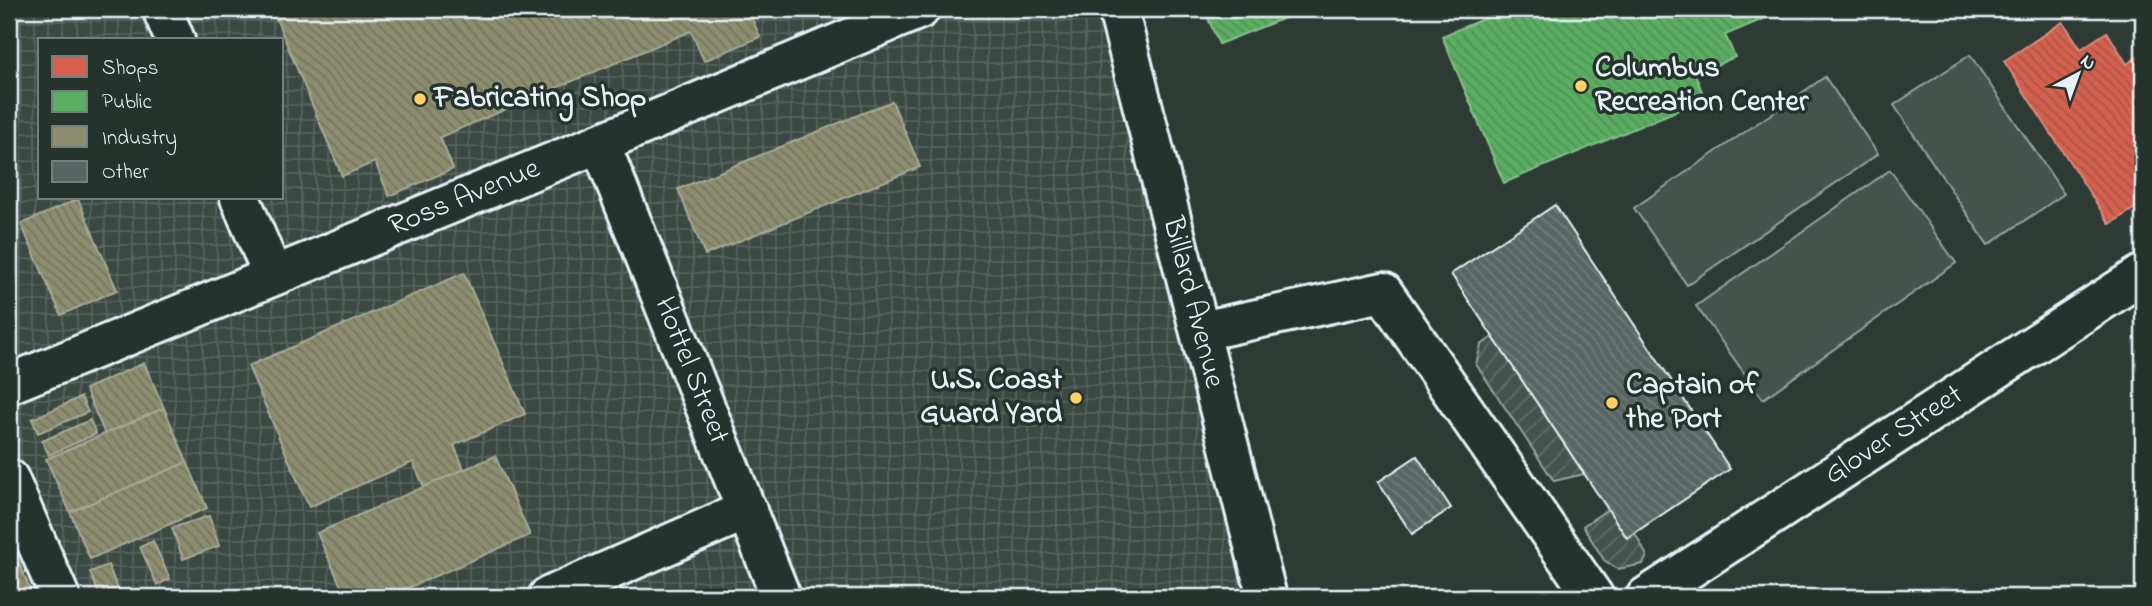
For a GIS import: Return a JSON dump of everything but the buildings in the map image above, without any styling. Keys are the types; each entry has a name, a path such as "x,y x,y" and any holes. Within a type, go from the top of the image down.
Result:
{"street":[{"path":"162,9 174,38"},
{"name":"Ross Avenue","path":"9,384 600,143 920,9"},
{"name":"Billard Avenue","path":"1118,9 1267,597"},
{"name":"Hottel Street","path":"600,143 781,597"},
{"path":"241,200 273,276"},
{"name":"Glover Street","path":"1646,597 2143,274"},
{"path":"1201,331 1383,292 1594,597"},
{"path":"9,479 60,597"},
{"path":"548,597 747,510"}],"shaded area":[{"path":"9,9 1118,9 1266,597 9,597"},
{"path":"1970,55 2064,194 1988,245 1894,105"},
{"path":"1825,77 1878,154 1687,285 1634,208"},
{"path":"1890,170 1956,263 1763,399 1696,306"},
{"path":"1493,337 1584,474 1554,481 1476,364 1481,345"},
{"path":"1608,509 1627,537 1635,533 1647,556 1643,564 1618,569 1604,560 1583,526"}],"place":[{"name":"Columbus Recreation Center","path":"1581,86"},
{"name":"Fabricating Shop","path":"420,99"},
{"name":"U.S. Coast Guard Yard","path":"1076,398"},
{"name":"Captain of the Port","path":"1612,403"}]}
